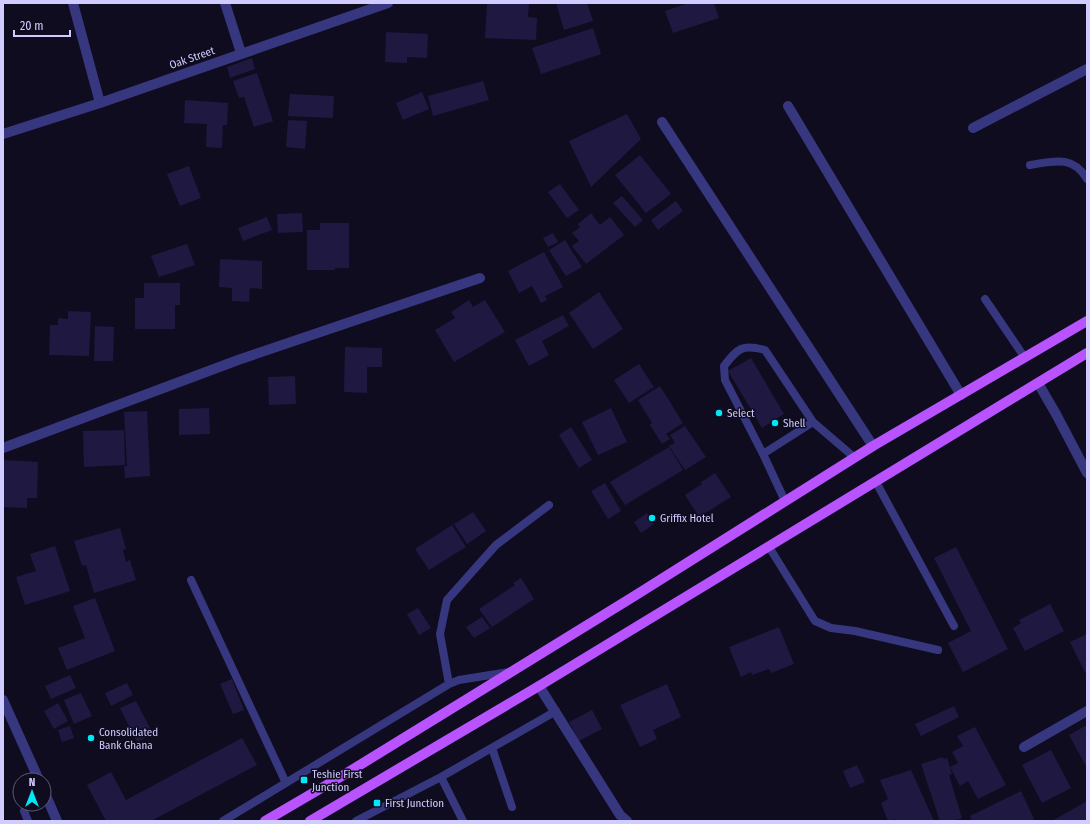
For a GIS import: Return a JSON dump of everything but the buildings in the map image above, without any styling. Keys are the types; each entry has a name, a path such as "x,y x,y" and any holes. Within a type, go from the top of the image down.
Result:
{"main road":[{"path":"265,821 342,776 511,672 873,446 1087,321"},
{"path":"310,821 539,686 1087,353"}],"street":[{"path":"73,3 100,102"},
{"path":"226,3 241,53"},
{"name":"Oak Street","path":"3,134 388,3"},
{"path":"973,128 1087,69"},
{"path":"788,106 961,395"},
{"path":"662,122 873,446"},
{"path":"3,448 238,360 480,278"},
{"path":"1038,383 1087,472"},
{"path":"539,686 620,815 627,821"},
{"path":"3,700 35,772"},
{"path":"1024,746 1087,711"},
{"path":"52,809 57,821"}],"lane":[{"path":"1030,165 1055,160 1066,161 1081,170 1087,179"},
{"path":"985,299 1025,358"},
{"path":"785,501 725,380 724,366 734,353 750,346 765,350 813,422 854,458"},
{"path":"763,454 813,422"},
{"path":"876,482 954,626"},
{"path":"449,684 440,634 447,600 496,545 549,505"},
{"path":"769,547 815,621 831,628 855,631 938,650"},
{"path":"191,580 286,783"},
{"path":"223,821 449,684 459,680 511,672"},
{"path":"356,821 441,777 556,711"},
{"path":"492,748 512,807"},
{"path":"441,777 463,821"},
{"path":"24,812 28,821"}],"place":[{"name":"Select","path":"719,413"},
{"name":"Shell","path":"775,423"},
{"name":"Griffix Hotel","path":"652,518"},
{"name":"Consolidated Bank Ghana","path":"91,738"},
{"name":"Teshie First Junction","path":"304,780"},
{"name":"First Junction","path":"377,803"}]}
